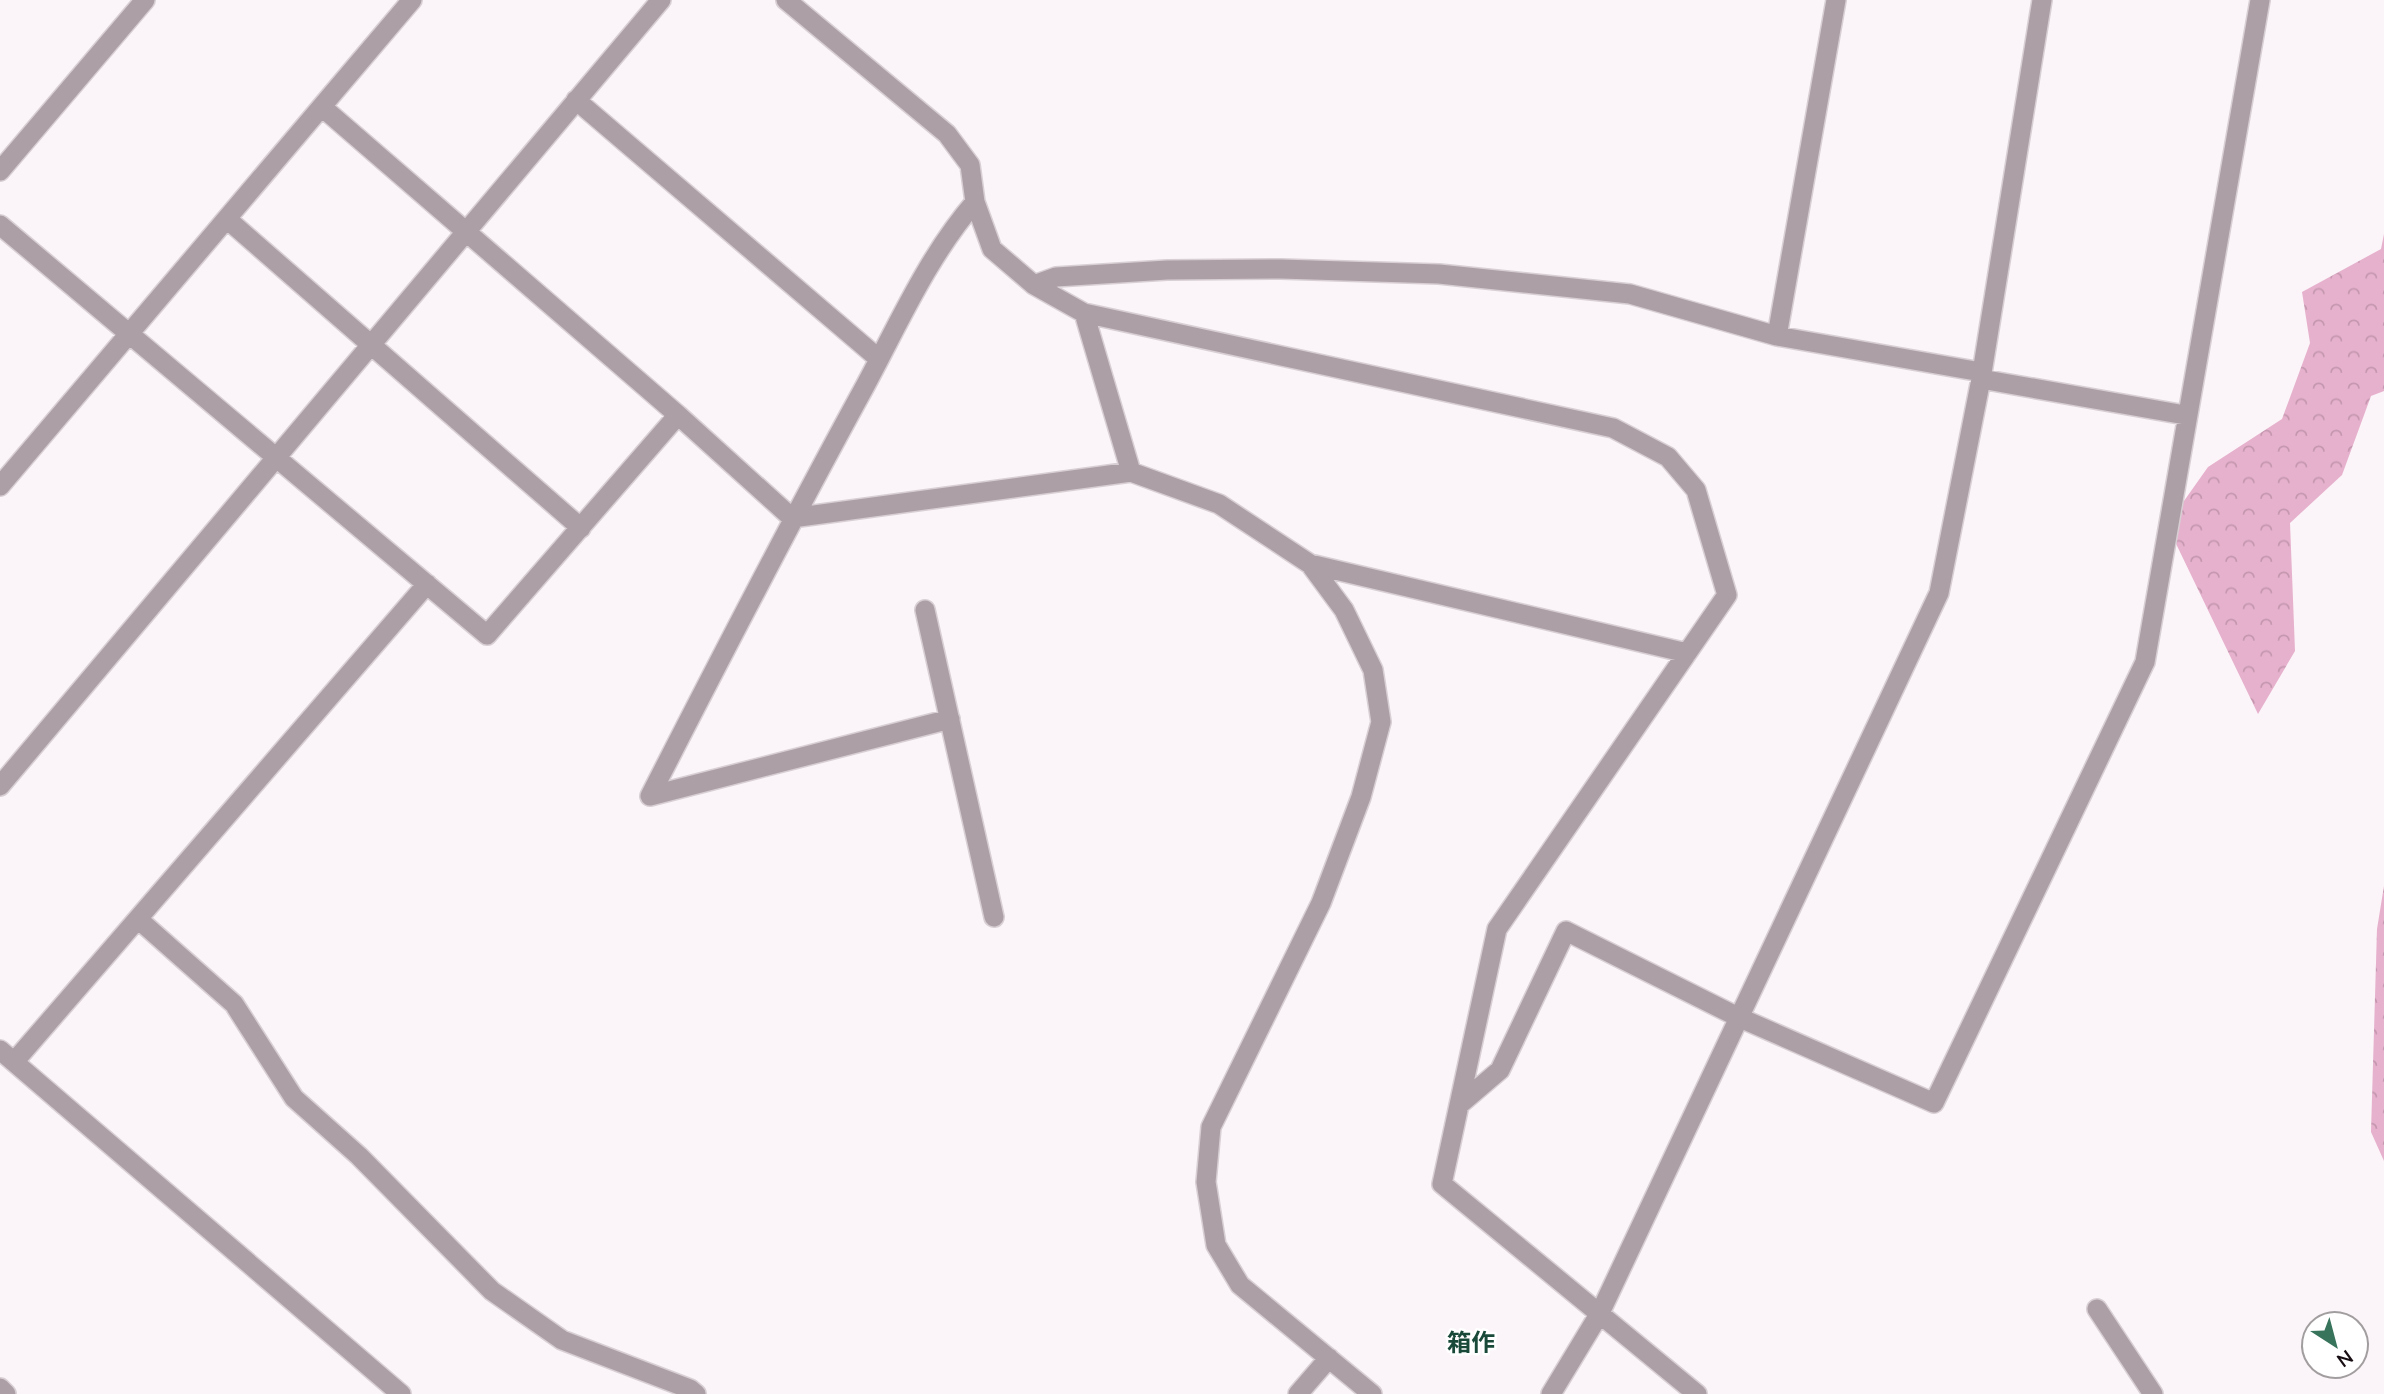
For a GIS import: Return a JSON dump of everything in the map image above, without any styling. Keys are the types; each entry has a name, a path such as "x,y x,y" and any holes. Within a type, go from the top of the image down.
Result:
{"street":[{"path":"0,171 145,0"},
{"path":"0,486 412,0"},
{"path":"0,786 661,0"},
{"path":"786,0 947,134 970,165 975,202 992,249 1034,285 1084,313 1613,428 1668,457 1696,490 1727,595 1497,929 1442,1184 1697,1394"},
{"path":"1777,336 1836,0"},
{"path":"1550,1394 1600,1313 1939,593 1981,376 2042,0"},
{"path":"1459,1105 1500,1070 1566,930 1738,1017 1934,1103 2145,662 2185,415 2260,0"},
{"path":"576,100 879,359"},
{"path":"322,107 678,415 792,518 1131,472 1219,505 1310,564 1687,653"},
{"path":"950,719 650,796 792,518 951,230 975,202"},
{"path":"227,219 370,347 581,528"},
{"path":"0,225 487,635 678,415"},
{"path":"1034,285 1056,277 1167,270 1281,269 1438,274 1630,294 1777,336 2185,415"},
{"path":"1084,313 1131,472"},
{"path":"1310,564 1344,610 1373,670 1381,722 1361,797 1321,903 1211,1128 1206,1182 1216,1245 1240,1285 1372,1394"},
{"path":"401,1394 7,1056 138,919 427,584"},
{"path":"925,610 994,917"},
{"path":"138,919 234,1004 294,1098 359,1156 492,1291 562,1340 690,1389 696,1394"},
{"path":"2097,1309 2153,1394"},
{"path":"1298,1394 1329,1358"},
{"path":"0,1388 6,1394"}],"green space":[{"path":"2384,234 2384,391 2371,396 2342,475 2290,523 2295,651 2258,714 2167,525 2208,467 2282,419 2310,343 2302,292 2381,249"},
{"path":"2384,886 2384,1161 2371,1132 2377,929"}],"district":[{"name":"箱作","path":"1471,1343"}]}
